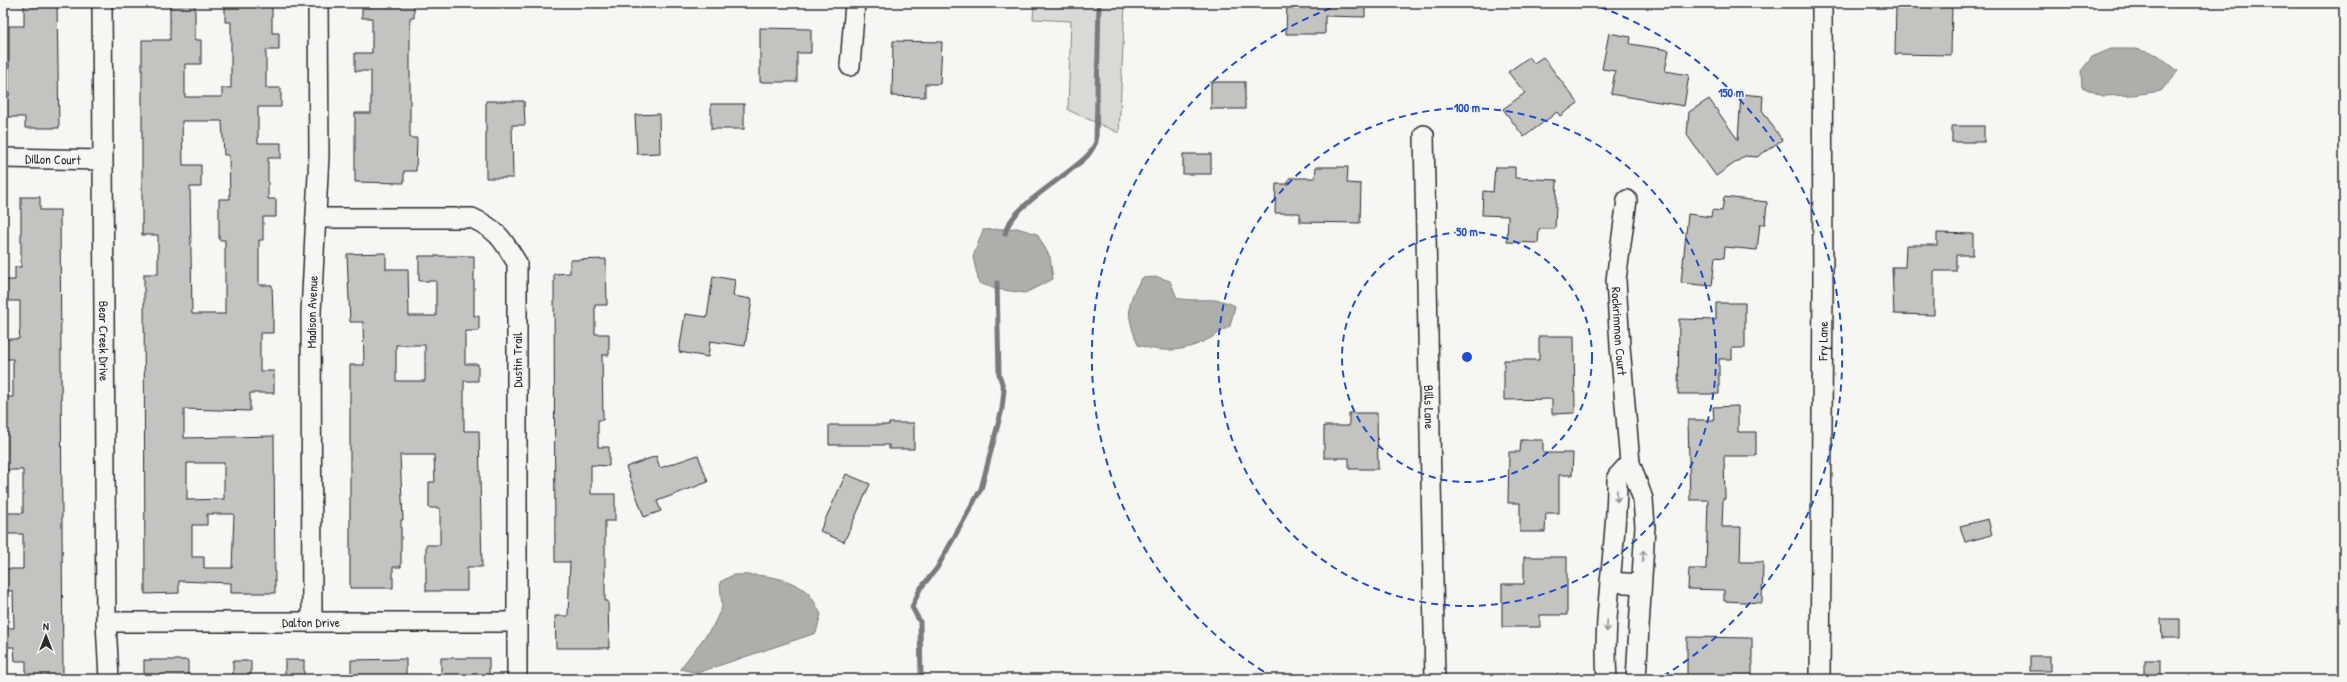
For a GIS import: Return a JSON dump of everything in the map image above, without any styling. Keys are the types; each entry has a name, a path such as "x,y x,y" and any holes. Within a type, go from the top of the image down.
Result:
{"street":[{"name":"Bear Creek Drive","path":"102,3 106,622 109,679"},
{"name":"Madison Avenue","path":"312,622 311,314 319,155 318,3"},
{"path":"850,66 855,3"},
{"name":"Fry Lane","path":"1820,679 1823,297 1822,3"},
{"name":"Bills Lane","path":"1424,134 1435,679"},
{"name":"Dillon Court","path":"3,158 102,160"},
{"name":"Rockrimmon Court","path":"1627,200 1616,280 1630,463 1644,498 1645,526 1636,679"},
{"name":"Dustin Trail","path":"316,218 472,218 490,227 502,239 517,263 517,679"},
{"path":"1607,679 1606,654 1610,582 1617,509 1617,477 1630,463"},
{"path":"1610,582 1641,584"},
{"name":"Dalton Drive","path":"106,622 516,622"},
{"path":"1606,654 1637,654"}],"shaded area":[{"path":"1034,3 1125,3 1119,133 1068,110 1071,21 1033,19"},
{"path":"2111,49 2135,49 2158,55 2178,71 2161,91 2133,95 2103,96 2082,87 2081,71 2092,57"},
{"path":"1017,228 1037,234 1050,257 1053,279 1025,293 996,289 979,283 973,257 983,230"},
{"path":"1158,277 1170,281 1177,298 1214,300 1235,306 1230,326 1208,340 1186,348 1164,350 1138,345 1130,318 1130,303 1136,287 1142,278"},
{"path":"733,575 772,577 800,587 810,595 821,614 816,633 697,673 680,669 713,626 722,607 720,582"}],"building":[{"path":"24,3 57,3 59,128 25,128 25,117 3,117 3,96 9,96 9,26 24,26"},
{"path":"170,3 195,3 195,40 201,40 201,64 185,64 185,97 222,97 222,88 231,88 231,22 225,22 225,3 272,3 272,33 279,33 279,50 266,50 266,88 281,88 281,107 258,107 258,143 281,143 281,158 268,158 268,199 276,199 276,217 263,217 263,240 259,240 259,285 272,285 273,314 273,333 260,333 260,371 274,371 274,393 250,393 250,411 184,409 184,438 274,436 275,593 231,593 231,583 179,581 179,593 145,594 144,274 158,274 158,235 142,235 142,40 170,40","holes":["182,121 222,121 224,155 229,155 230,199 219,199 219,240 225,240 225,314 192,314 190,187 201,187 201,165 183,165","187,463 224,463 224,499 187,500","207,514 234,514 232,568 204,568 204,557 192,557 192,525 207,525"]},
{"path":"362,3 414,3 414,18 410,18 410,138 417,138 416,171 404,171 404,183 355,182 355,113 371,113 371,71 355,71 355,53 372,53 372,18 362,18"},
{"path":"1287,3 1365,3 1365,17 1325,16 1325,34 1286,34"},
{"path":"1896,3 1952,3 1951,55 1895,54"},
{"path":"760,28 811,29 811,53 797,53 797,82 760,82"},
{"path":"1609,33 1631,37 1630,44 1669,50 1665,71 1689,75 1684,106 1611,94 1615,71 1602,69"},
{"path":"893,41 942,42 940,84 925,84 925,97 892,96"},
{"path":"1529,57 1534,63 1543,57 1578,103 1560,116 1557,112 1524,137 1503,109 1525,93 1508,72"},
{"path":"1211,82 1245,82 1245,109 1211,109"},
{"path":"1741,94 1763,96 1762,110 1782,140 1757,157 1745,156 1716,176 1687,135 1689,112 1709,99 1738,140"},
{"path":"486,101 524,101 525,125 512,125 513,178 486,178"},
{"path":"711,104 744,104 744,129 711,129"},
{"path":"659,114 660,153 637,154 635,115"},
{"path":"1952,126 1984,126 1984,142 1952,142"},
{"path":"1183,154 1211,154 1211,174 1183,174"},
{"path":"1316,167 1348,167 1347,183 1361,184 1360,223 1300,222 1300,213 1275,213 1276,184 1288,184 1289,178 1315,178"},
{"path":"1495,167 1515,167 1515,178 1557,180 1555,229 1539,229 1538,243 1507,242 1508,216 1482,215 1483,191 1493,192"},
{"path":"21,197 40,197 40,210 60,210 63,679 26,679 26,661 15,661 14,647 3,647 3,628 14,628 13,591 3,591 3,569 23,569 23,534 3,534 3,513 23,513 23,470 3,470 3,397 13,397 13,359 3,359 3,339 19,339 20,301 3,301 3,280 15,280 15,267 21,267"},
{"path":"1724,197 1767,202 1765,224 1760,224 1757,250 1725,247 1724,258 1715,257 1712,286 1681,283 1688,214 1711,217 1712,210 1722,211"},
{"path":"1937,233 1973,234 1973,255 1956,255 1956,271 1934,271 1934,315 1894,314 1892,267 1905,267 1906,245 1937,245"},
{"path":"386,253 386,269 408,269 409,316 436,316 436,281 419,281 419,256 474,256 474,316 479,316 479,331 465,331 465,364 478,364 478,381 464,381 464,431 479,431 482,567 467,567 467,591 426,591 426,545 440,545 440,508 429,508 429,482 435,482 434,455 400,455 403,520 401,520 401,567 393,567 393,588 350,588 350,365 364,365 363,322 350,322 347,254","holes":["396,345 425,345 425,381 396,381"]},
{"path":"606,259 607,305 595,305 595,334 609,334 609,355 602,355 603,420 598,420 598,447 609,447 609,466 591,465 591,494 615,494 615,521 605,521 605,601 608,601 609,648 556,648 555,616 568,616 570,562 555,562 554,274 570,273 570,260"},
{"path":"713,276 735,280 733,296 752,299 745,346 710,341 708,357 679,352 685,314 707,317"},
{"path":"1716,303 1745,303 1745,348 1732,348 1732,359 1719,359 1719,394 1678,394 1679,319 1716,320"},
{"path":"1539,336 1574,336 1575,413 1552,414 1552,399 1504,400 1504,360 1539,360"},
{"path":"1738,406 1738,432 1756,432 1756,456 1724,456 1725,499 1723,499 1722,527 1741,527 1740,562 1763,562 1762,603 1724,601 1724,590 1688,589 1689,569 1706,569 1708,500 1690,500 1688,420 1714,420 1713,407"},
{"path":"1349,413 1377,413 1378,469 1349,469 1349,458 1324,458 1324,426 1349,426"},
{"path":"889,423 914,423 914,449 889,449 889,445 829,445 829,425 889,425"},
{"path":"1521,440 1543,440 1543,453 1573,453 1572,475 1559,475 1559,513 1546,513 1545,532 1520,532 1520,503 1508,503 1509,452 1520,452"},
{"path":"698,455 708,482 657,501 661,511 644,517 626,467 656,456 660,468"},
{"path":"846,474 870,484 844,542 820,531"},
{"path":"1988,519 1992,535 1965,542 1960,526"},
{"path":"1524,557 1567,557 1567,615 1540,615 1540,627 1502,627 1502,584 1524,584"},
{"path":"2161,619 2180,619 2180,638 2162,638"},
{"path":"1687,637 1752,638 1752,679 1687,679"},
{"path":"2030,656 2050,656 2050,671 2030,671"},
{"path":"441,658 489,658 489,679 441,679"},
{"path":"406,659 406,679 351,679 351,660"},
{"path":"144,660 188,660 188,679 144,679"},
{"path":"285,660 304,660 304,679 285,679"},
{"path":"2145,660 2160,660 2160,679 2145,679"},
{"path":"233,661 251,661 251,679 233,679"}],"waterway":[{"path":"1005,234 1009,224 1017,213 1028,202 1079,163 1089,154 1096,142 1099,3"},
{"path":"921,679 920,622 912,607 920,589 937,568 981,489 1002,409 1004,390 999,374 997,283"}]}
